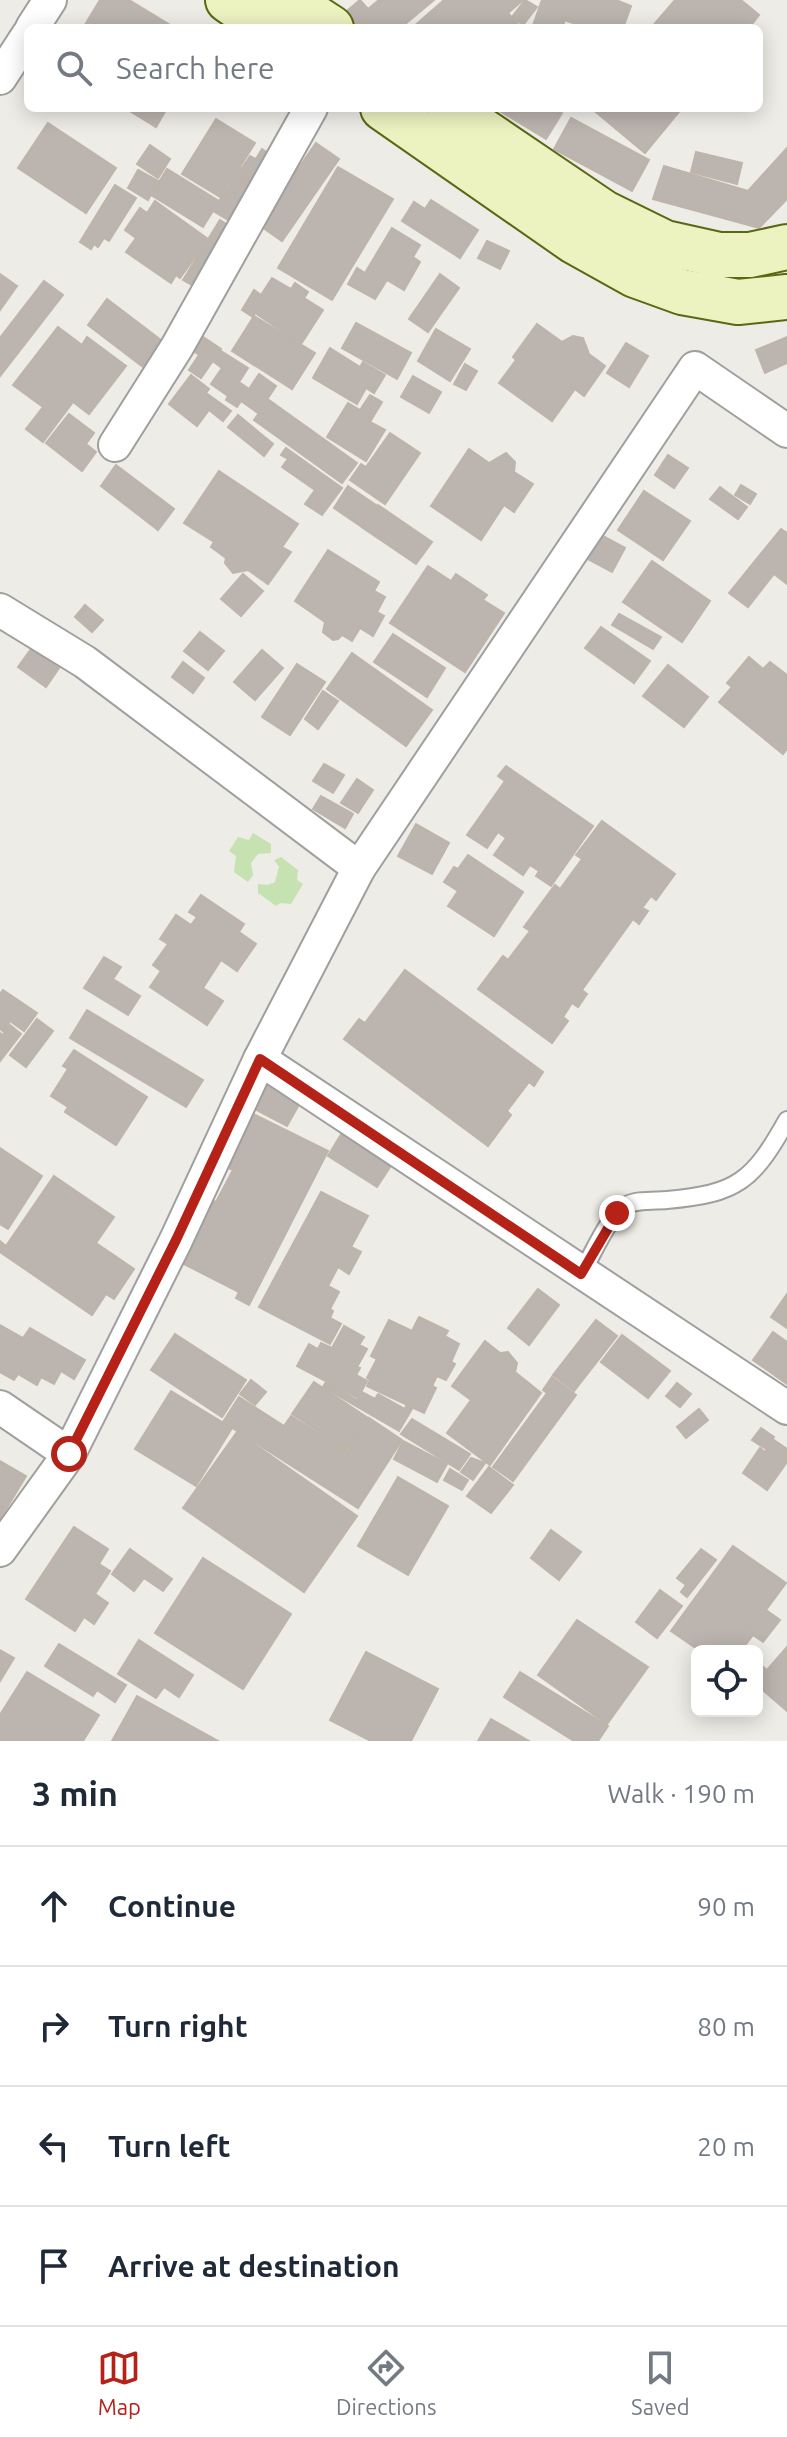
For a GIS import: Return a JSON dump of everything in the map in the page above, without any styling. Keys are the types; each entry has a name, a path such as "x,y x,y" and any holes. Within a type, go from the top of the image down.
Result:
{"main road":[{"path":"228,0 262,24"},
{"path":"288,0 325,24"},
{"path":"389,112 574,241 635,275 682,292 738,302 787,297"},
{"path":"455,112 604,213 665,243 719,255 750,255 787,247"}],"street":[{"path":"35,24 50,0"},
{"path":"0,78 24,41"},
{"path":"115,445 177,347 309,112"},
{"path":"0,1550 69,1454 176,1240 260,1059 359,868 695,368 787,431"},
{"path":"0,610 85,662 359,868"},
{"path":"260,1059 787,1408"},
{"path":"0,1407 69,1454"}],"lane":[{"path":"581,1274 617,1213 627,1204 707,1196 733,1187 764,1159 787,1120"}],"green space":[{"path":"253,833 271,844 271,853 258,854 251,863 253,875 248,882 234,872 236,856 229,851 238,837 249,840"},
{"path":"281,857 298,870 297,880 303,884 291,904 276,906 258,893 258,884 275,882 279,867 274,860"}],"building":[{"path":"100,0 129,0 168,24 85,24"},
{"path":"360,0 368,9 379,0 434,0 405,24 342,24 335,21"},
{"path":"444,0 523,0 508,13 518,24 417,24"},
{"path":"525,0 537,7 524,24 512,17"},
{"path":"542,0 616,0 631,6 624,24 576,24 565,20 564,24 533,24"},
{"path":"675,0 741,0 759,15 752,24 654,24"},
{"path":"132,112 165,112 156,127"},
{"path":"502,112 560,112 546,139"},
{"path":"596,112 679,112 645,153"},
{"path":"571,118 649,160 632,191 554,149"},
{"path":"216,119 255,143 240,167 248,173 240,187 230,181 220,197 182,174"},
{"path":"48,123 116,168 86,213 18,168"},
{"path":"316,143 339,159 282,241 259,225"},
{"path":"150,145 170,159 158,178 137,164"},
{"path":"787,148 787,199 759,228 653,199 664,166 748,191"},
{"path":"262,149 275,158 233,223 213,211 203,227 151,195 167,169 219,201 231,183 240,188 250,173 242,168 250,156 256,159"},
{"path":"696,152 742,163 737,184 691,172"},
{"path":"338,167 393,199 332,300 278,268"},
{"path":"138,170 158,181 148,200 128,188"},
{"path":"115,185 136,198 109,241 104,238 98,247 94,244 91,249 80,242"},
{"path":"431,200 478,230 460,258 402,221 414,202 425,209"},
{"path":"155,201 208,239 180,278 176,275 171,283 126,252 136,238 125,230 140,208 147,213"},
{"path":"220,220 240,233 204,292 183,280"},
{"path":"392,228 420,245 413,257 420,262 404,290 387,280 375,299 348,284 357,268 365,273"},
{"path":"487,241 509,251 500,269 478,258"},
{"path":"0,274 17,286 0,310"},
{"path":"440,274 459,288 428,332 409,319"},
{"path":"272,278 291,289 295,283 308,292 304,298 323,310 301,344 255,313 253,317 242,310 254,290 261,295"},
{"path":"44,281 63,295 0,376 0,338"},
{"path":"107,299 174,350 155,376 88,325"},
{"path":"254,316 315,353 292,389 232,351"},
{"path":"356,323 411,353 397,379 342,348"},
{"path":"537,324 562,342 573,336 583,338 589,354 605,366 584,396 575,389 552,421 499,383"},
{"path":"58,327 82,345 87,337 126,366 89,414 73,402 43,442 26,429 43,407 13,385"},
{"path":"190,328 221,349 201,378 189,370 199,355 181,342"},
{"path":"436,329 470,349 450,381 418,361"},
{"path":"787,337 787,363 765,373 756,350"},
{"path":"626,343 648,356 629,387 607,373"},
{"path":"330,348 360,367 363,362 385,375 374,393 366,388 357,404 313,378"},
{"path":"221,351 248,368 239,382 249,389 259,374 276,386 258,413 241,401 237,407 211,384 222,368 214,362"},
{"path":"465,364 477,371 466,390 454,384"},
{"path":"191,375 209,389 206,393 231,411 223,421 209,410 197,426 169,404"},
{"path":"413,376 441,392 429,413 401,397"},
{"path":"370,395 382,402 370,422 385,430 366,461 327,437 348,403 360,410"},
{"path":"269,400 357,463 342,483 254,420"},
{"path":"69,414 94,433 86,444 96,452 82,471 46,443"},
{"path":"238,415 273,444 264,456 228,427"},
{"path":"390,433 420,453 385,504 350,480 361,464 366,467"},
{"path":"286,448 342,488 322,515 305,504 315,490 282,467 288,459 281,455"},
{"path":"469,449 489,463 506,453 515,462 514,472 533,484 514,512 504,505 481,540 431,506"},
{"path":"668,455 688,468 674,488 655,475"},
{"path":"116,465 174,509 158,530 101,486"},
{"path":"219,471 298,524 282,547 291,552 268,584 248,570 233,573 225,563 226,558 211,547 214,542 184,523"},
{"path":"741,485 756,494 750,504 735,495"},
{"path":"348,486 376,505 362,527 334,508"},
{"path":"720,487 747,507 738,519 710,499"},
{"path":"644,491 690,521 663,560 618,530"},
{"path":"378,505 432,542 416,564 363,528"},
{"path":"781,529 787,533 787,584 774,574 748,607 729,593"},
{"path":"601,535 625,548 612,572 588,559"},
{"path":"328,550 379,582 374,591 385,597 377,612 384,616 373,636 360,628 352,641 342,635 333,640 323,632 325,622 295,601"},
{"path":"652,561 710,601 682,642 623,602"},
{"path":"428,566 451,581 456,574 487,595 483,600 504,613 465,672 390,623"},
{"path":"243,574 263,591 241,616 221,599"},
{"path":"85,605 103,620 92,632 75,617"},
{"path":"619,614 661,637 653,649 612,625"},
{"path":"601,627 650,661 634,683 585,648"},
{"path":"200,632 224,651 208,670 184,651"},
{"path":"393,634 445,668 427,697 374,662"},
{"path":"31,649 59,668 46,687 18,667"},
{"path":"262,650 283,668 255,700 234,682"},
{"path":"352,653 432,710 406,746 327,689"},
{"path":"749,657 763,669 770,662 787,675 787,749 783,754 719,702 732,687 727,683"},
{"path":"183,662 204,678 193,693 172,677"},
{"path":"297,664 325,682 290,735 262,717"},
{"path":"668,665 708,697 684,727 643,696"},
{"path":"323,691 338,701 318,729 305,719"},
{"path":"324,764 344,775 333,793 313,781"},
{"path":"506,766 593,826 551,886 536,876 539,871 530,865 523,875 494,855 506,838 498,832 487,848 467,835 505,781 498,776"},
{"path":"357,779 373,790 358,813 341,803"},
{"path":"321,796 353,814 345,828 313,809"},
{"path":"602,821 675,874 656,900 651,896 642,908 648,911 639,924 633,919 582,990 587,994 578,1007 572,1003 563,1017 568,1021 552,1043 478,989 503,956 508,960 530,931 524,927 555,885 560,889 582,859 576,855"},
{"path":"416,824 449,843 432,874 398,856"},
{"path":"468,855 523,892 494,936 448,906 458,891 444,882 454,867 458,869"},
{"path":"201,895 244,924 239,932 256,944 237,971 221,960 203,988 223,1001 207,1025 150,987 161,971 153,965 168,944 160,939 176,915 191,925 197,917 189,912"},
{"path":"104,957 121,967 113,979 140,996 128,1015 84,988"},
{"path":"405,970 543,1072 534,1086 529,1082 507,1111 511,1115 488,1146 344,1039 359,1019 365,1023"},
{"path":"3,990 37,1013 24,1031 10,1021 4,1032 0,1029 0,994"},
{"path":"87,1010 203,1080 186,1107 70,1038"},
{"path":"37,1019 53,1031 26,1067 10,1055"},
{"path":"10,1025 21,1034 0,1061 0,1033 3,1035"},
{"path":"74,1050 147,1097 116,1145 65,1112 68,1107 51,1096 68,1069 63,1066"},
{"path":"268,1083 301,1101 287,1126 253,1108"},
{"path":"249,1112 328,1151 249,1305 236,1298 239,1292 178,1261 207,1198 216,1202 233,1170 222,1165 229,1152 235,1156 241,1143 234,1140"},
{"path":"342,1133 392,1164 377,1187 328,1156"},
{"path":"0,1148 42,1176 8,1229 0,1224"},
{"path":"54,1176 114,1217 96,1243 134,1269 114,1299 106,1294 92,1315 0,1252 0,1241 6,1246"},
{"path":"321,1192 368,1216 351,1247 361,1252 349,1274 338,1267 328,1286 339,1292 330,1309 333,1311 330,1318 341,1324 330,1344 259,1307"},
{"path":"538,1289 559,1305 529,1345 508,1328"},
{"path":"787,1294 787,1328 771,1317"},
{"path":"419,1317 448,1331 445,1336 459,1344 451,1362 455,1364 446,1380 437,1376 432,1386 436,1388 424,1413 367,1386 370,1380 367,1378 377,1359 371,1356 389,1320 412,1331"},
{"path":"596,1320 617,1336 574,1391 553,1375"},
{"path":"0,1325 23,1338 30,1328 85,1360 74,1379 61,1371 54,1384 41,1377 37,1385 18,1374 14,1380 0,1372"},
{"path":"344,1326 364,1337 359,1345 367,1349 357,1367 360,1368 356,1375 367,1381 358,1398 297,1366 309,1344 318,1349 321,1343 332,1348"},
{"path":"773,1332 787,1342 787,1384 753,1360"},
{"path":"175,1334 246,1380 222,1417 151,1370"},
{"path":"622,1335 670,1371 648,1398 601,1362"},
{"path":"485,1341 500,1353 508,1352 517,1363 515,1372 541,1393 490,1465 447,1433 471,1400 452,1386"},
{"path":"552,1377 576,1395 513,1481 493,1467 547,1393 543,1390"},
{"path":"251,1380 266,1392 255,1405 240,1394"},
{"path":"314,1382 368,1418 346,1450 292,1414"},
{"path":"326,1382 357,1400 362,1392 375,1399 378,1394 405,1409 406,1406 412,1409 399,1431 323,1387"},
{"path":"677,1383 691,1394 680,1407 666,1396"},
{"path":"171,1391 232,1428 196,1486 135,1449"},
{"path":"239,1397 284,1426 291,1416 347,1452 369,1418 402,1440 358,1508 223,1422"},
{"path":"699,1409 708,1420 686,1438 677,1427"},
{"path":"412,1419 470,1454 459,1470 401,1434"},
{"path":"761,1428 774,1437 766,1449 752,1440"},
{"path":"237,1432 357,1516 304,1592 183,1508"},
{"path":"774,1440 787,1449 787,1462 767,1490 743,1473 760,1448 765,1452"},
{"path":"403,1441 447,1464 437,1482 394,1459"},
{"path":"471,1458 485,1463 473,1480 461,1472"},
{"path":"0,1461 26,1476 0,1519"},
{"path":"489,1467 513,1485 491,1513 467,1496"},
{"path":"450,1469 468,1480 462,1490 444,1480"},
{"path":"398,1477 448,1506 408,1575 358,1546"},
{"path":"74,1527 108,1549 99,1564 110,1571 95,1594 108,1603 94,1624 84,1617 75,1631 26,1599"},
{"path":"551,1530 581,1552 559,1580 531,1558"},
{"path":"733,1546 786,1583 766,1610 780,1620 763,1642 753,1635 746,1645 691,1645 671,1631"},
{"path":"130,1549 172,1579 163,1591 144,1578 134,1591 112,1574"},
{"path":"701,1549 716,1560 687,1597 681,1592 686,1585 677,1578"},
{"path":"203,1558 291,1614 243,1689 155,1633"},
{"path":"660,1590 682,1606 657,1638 636,1622"},
{"path":"577,1620 648,1667 607,1724 538,1675"},
{"path":"139,1640 193,1675 179,1697 164,1687 156,1698 118,1674"},
{"path":"59,1644 126,1685 115,1702 97,1690 93,1696 45,1666"},
{"path":"787,1647 787,1711 763,1690 763,1667 767,1670"},
{"path":"0,1650 14,1658 0,1681"},
{"path":"366,1652 438,1689 411,1741 371,1741 330,1720"},
{"path":"27,1672 99,1715 83,1741 0,1740 0,1715"},
{"path":"520,1672 608,1726 598,1741 574,1741 504,1697"},
{"path":"137,1696 218,1741 112,1741"},
{"path":"491,1719 529,1741 478,1741"}],"route":[{"path":"69,1454 176,1240 260,1059 581,1274 617,1213"}]}
